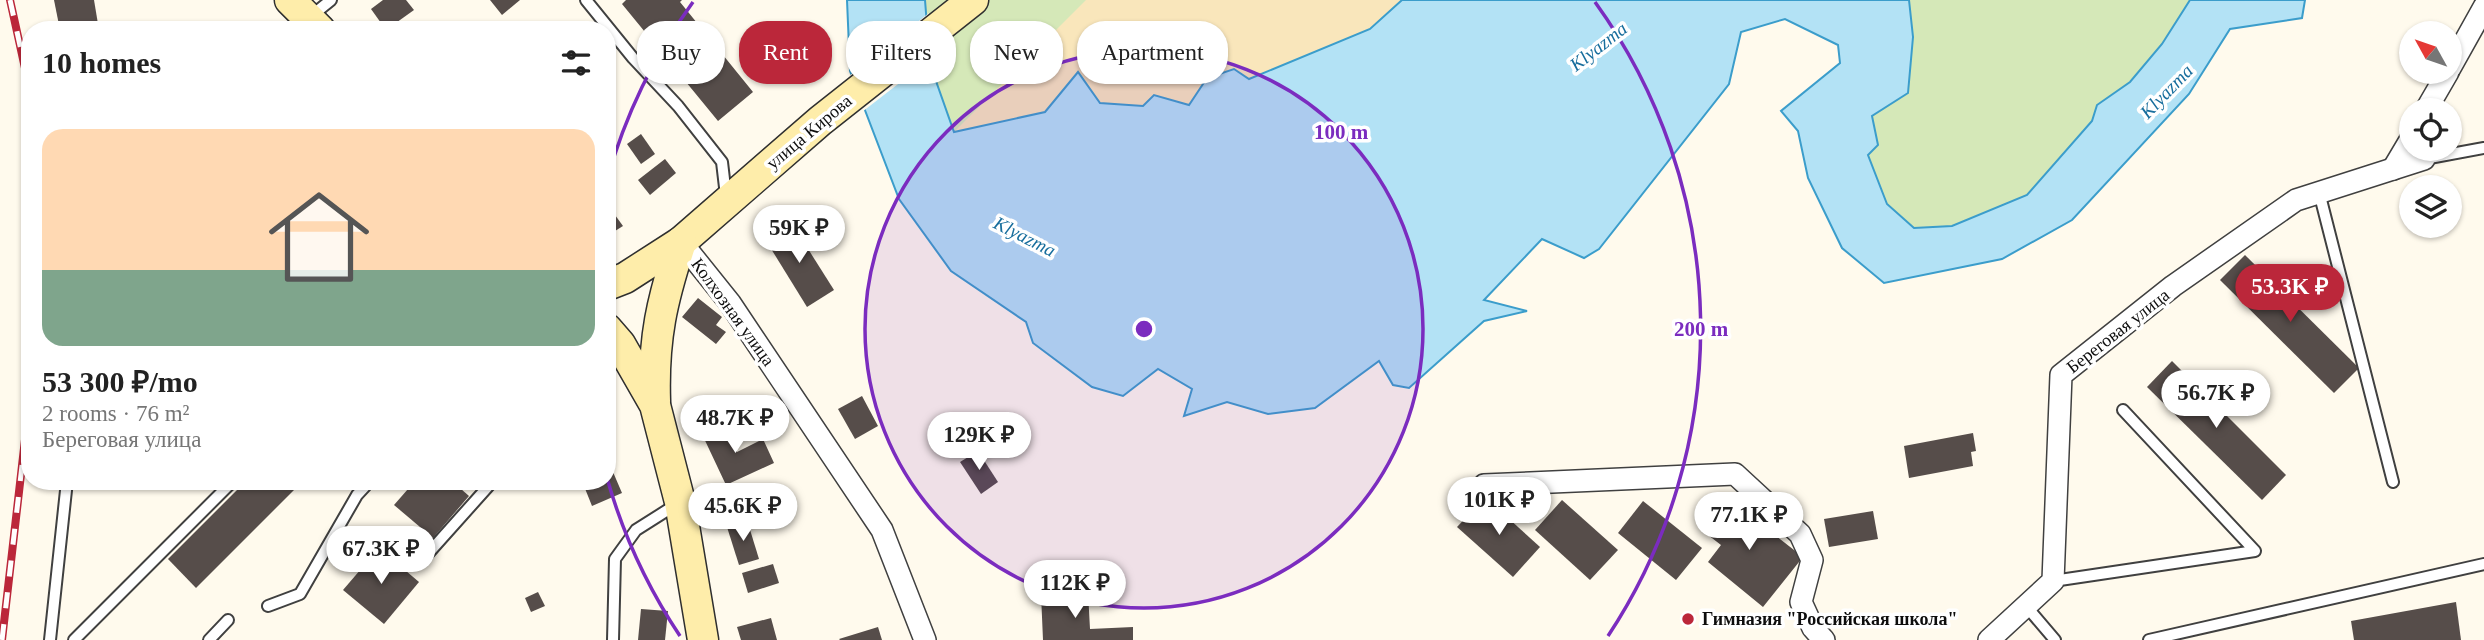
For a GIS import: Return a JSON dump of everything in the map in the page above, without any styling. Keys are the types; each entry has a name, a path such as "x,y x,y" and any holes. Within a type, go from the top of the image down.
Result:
{"street":[{"name":"улица Кирова","path":"616,282 681,242 820,121 970,2"},
{"path":"2462,47 2484,7"},
{"path":"2393,169 2399,159"},
{"name":"Береговая улица","path":"2053,581 2062,375 2185,278 2296,200 2418,161"},
{"path":"681,242 663,297 656,335 656,405 680,502 703,640"},
{"name":"Колхозная улица","path":"681,242 730,303 882,530 925,640"},
{"path":"616,339 656,405"},
{"path":"1484,485 1735,474 1800,534 1812,560 1801,602 1813,628 1824,640"},
{"path":"1989,640 2053,581"}],"lane":[{"path":"306,16 331,0"},
{"path":"586,0 603,21"},
{"path":"616,37 678,106 722,162 726,202"},
{"path":"2462,152 2484,148"},
{"path":"2319,192 2393,482"},
{"path":"2053,581 2255,551 2123,410"},
{"path":"50,640 66,490"},
{"path":"74,640 224,490"},
{"path":"268,606 300,594 362,490"},
{"path":"425,557 486,490"},
{"path":"613,640 615,559 636,530 680,502"},
{"path":"2149,640 2484,564"},
{"path":"2026,606 2055,640"},
{"path":"209,640 228,620"}],"green space":[{"path":"925,0 1402,0 1228,51 1228,21 1077,21 1077,84 1116,84 953,132 937,84 956,84 956,21 927,21"},
{"path":"1909,0 2190,0 2162,44 2130,82 2098,105 2092,121 2027,195 1952,226 1914,228 1887,204 1867,155 1878,145 1872,116 1913,37"}],"sand":[{"path":"1086,0 1402,0 1370,29 1248,79 1234,69 1228,74 1228,21 1077,21 1077,74 1045,112 954,132 1002,84 1063,84 1063,23"},
{"path":"1086,84 1215,84 1189,105 1154,95 1143,106 1100,103"}],"water":[{"path":"847,0 925,0 927,21 848,21"},
{"name":"Klyazma","path":"1402,0 1909,0 1913,37 1908,93 1872,116 1878,145 1868,155 1887,204 1914,228 1952,226 2027,195 2092,121 2097,105 2130,82 2162,44 2190,0 2305,0 2302,18 2230,29 2189,94 2072,220 2002,259 1884,283 1842,248 1808,178 1798,131 1781,111 1840,63 1838,45 1785,19 1741,32 1729,84 1599,249 1584,258 1542,239 1484,300 1527,311 1484,321 1409,388 1393,385 1379,361 1315,408 1268,414 1227,402 1184,416 1192,389 1158,369 1123,396 1092,387 1033,343 1026,322 951,271 899,199 855,84 937,84 954,132 1045,112 1077,73 1077,84 1087,84 1100,103 1143,106 1154,95 1189,105 1203,84 1228,84 1228,71 1234,69 1249,79 1370,29"}],"pier":[{"path":"929,13 930,21 919,21"},
{"path":"852,84 898,84 862,112"}],"building":[{"path":"54,0 94,0 98,21 58,21"},
{"path":"383,0 406,0 414,10 399,21 380,21 371,9"},
{"path":"490,0 520,0 502,15"},
{"path":"626,0 682,0 680,2 695,21 637,22 622,4"},
{"path":"725,57 739,75 739,84 747,84 753,92 718,121 688,84 725,84"},
{"path":"641,134 655,154 641,164 627,144"},
{"path":"665,159 676,173 650,195 638,180"},
{"path":"616,216 623,226 616,230"},
{"path":"791,222 834,290 807,307 765,239"},
{"path":"2245,255 2359,368 2334,393 2220,280"},
{"path":"698,298 722,317 716,325 726,332 716,344 682,317"},
{"path":"2172,361 2286,475 2262,500 2147,387"},
{"path":"862,396 878,426 855,439 838,409"},
{"path":"723,421 737,452 763,439 774,463 726,485 701,432"},
{"path":"1973,433 1976,451 1971,452 1973,466 1909,478 1904,446"},
{"path":"978,451 998,482 981,494 960,462"},
{"path":"616,479 622,493 592,506 586,490 616,490"},
{"path":"237,490 294,490 196,588 168,559"},
{"path":"407,490 462,490 469,496 433,538 394,505"},
{"path":"1725,496 1803,557 1763,607 1708,562 1721,545 1699,528"},
{"path":"1485,497 1540,547 1513,577 1457,527"},
{"path":"1562,500 1618,550 1590,580 1535,530"},
{"path":"1643,501 1702,548 1676,580 1618,533"},
{"path":"1873,511 1878,539 1829,547 1824,519"},
{"path":"747,520 759,559 739,565 727,527"},
{"path":"379,548 419,582 384,624 343,590"},
{"path":"773,564 779,583 748,593 742,573"},
{"path":"538,592 545,606 531,612 525,598"},
{"path":"1088,592 1090,629 1133,627 1133,640 1043,640 1041,594"},
{"path":"2456,602 2461,640 2354,640 2351,621"},
{"path":"641,609 668,611 665,640 638,640"},
{"path":"771,618 777,640 741,640 737,627"},
{"path":"878,627 882,640 839,639"}],"railway":[{"path":"10,0 21,50"},
{"path":"2,640 21,474"}],"place":[{"name":"Гимназия \"Российская школа\"","path":"1688,619"}]}
